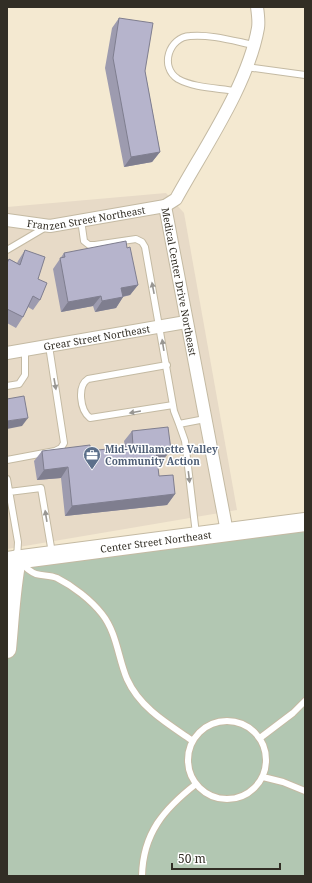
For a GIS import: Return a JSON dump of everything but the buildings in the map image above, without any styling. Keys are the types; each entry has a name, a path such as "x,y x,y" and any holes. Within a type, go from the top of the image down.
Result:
{"main road":[{"name":"Center Street Northeast","path":"12,560 305,522"},
{"path":"7,649 14,590 12,560"}],"street":[{"name":"Medical Center Drive Northeast","path":"227,532 165,206 176,199 235,91 254,45 258,26 257,7"},
{"name":"Franzen Street Northeast","path":"7,220 50,226 165,206"},
{"name":"Grear Street Northeast","path":"7,353 186,322"}],"lane":[{"path":"235,91 185,82 177,78 172,72 169,63 170,48 175,41 190,36 254,45"},
{"path":"246,67 305,76"},
{"path":"81,220 84,241 89,244 95,245 136,239 142,242 145,246 173,405 185,441 196,535"},
{"path":"7,250 50,226"},
{"path":"7,460 55,451 61,448 64,443 49,346"},
{"path":"7,386 18,384 25,375 25,350"},
{"path":"167,365 88,379 84,382 81,390 84,410 90,418 173,405"},
{"path":"179,424 205,420"},
{"path":"7,479 18,542 12,560 34,574 56,578 68,585 90,602 102,614 114,637 132,689 141,701 154,713 193,741"},
{"path":"9,492 41,488 52,554"},
{"path":"260,738 293,713 305,701"},
{"path":"228,721 240,723 252,729 260,738 265,749 266,758 263,777 248,793 237,798 223,799 207,793 196,784 190,765 189,752 193,741 200,731 216,722 228,721"},
{"path":"263,777 284,782 305,791"},
{"path":"142,876 143,857 153,828 177,799 196,784"}],"shaded area":[{"path":"166,193 184,213 237,510 7,549 7,207"}],"green space":[{"path":"305,522 305,876 7,876 7,648 17,559"}],"place":[{"name":"Mid-Willamette Valley Community Action","path":"92,470"}]}
